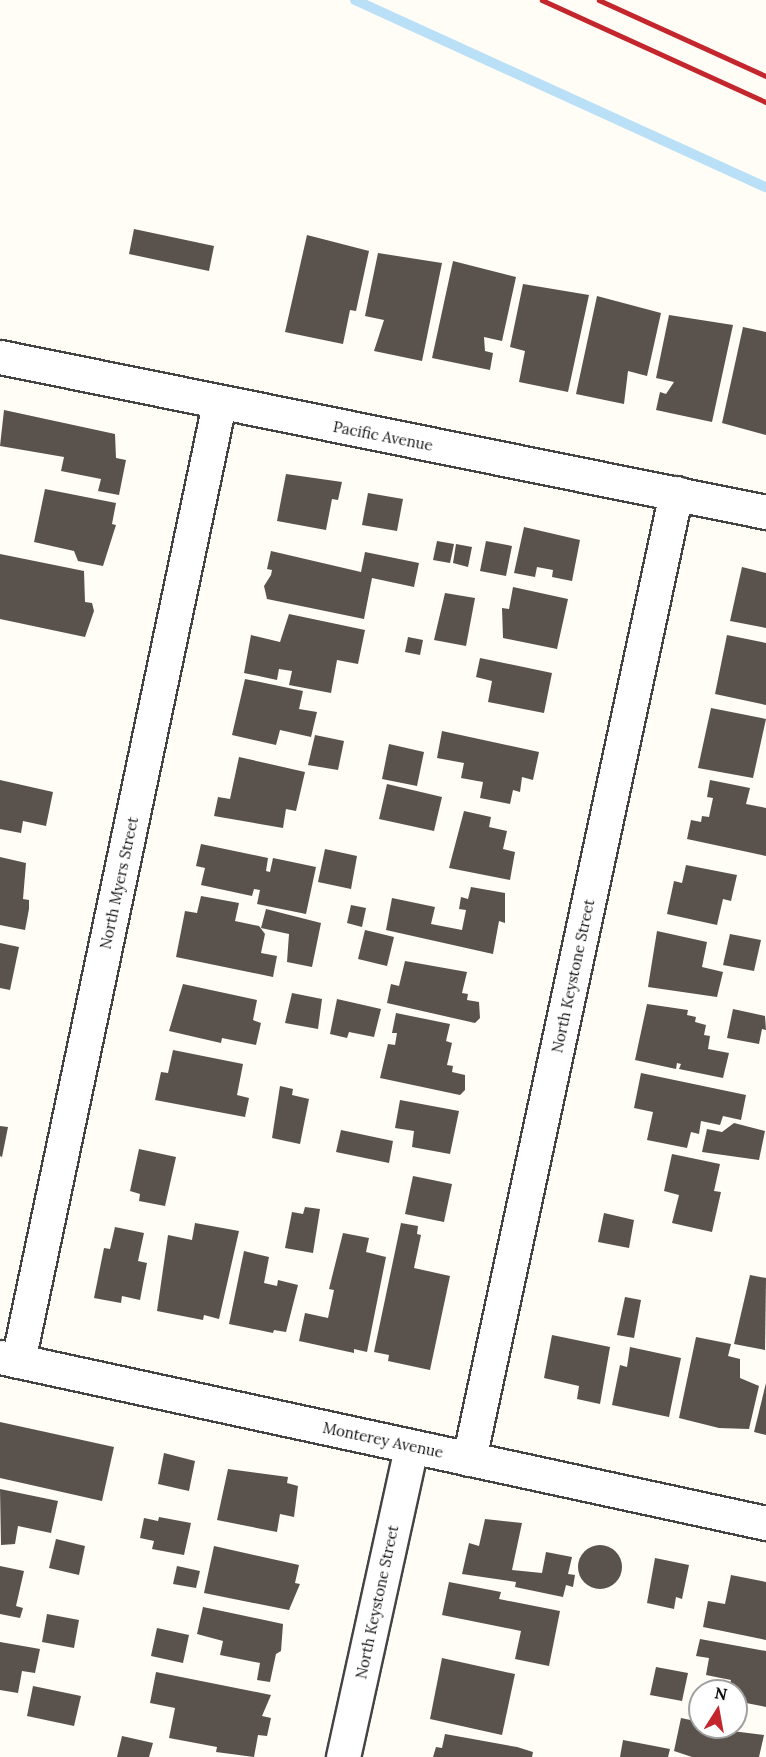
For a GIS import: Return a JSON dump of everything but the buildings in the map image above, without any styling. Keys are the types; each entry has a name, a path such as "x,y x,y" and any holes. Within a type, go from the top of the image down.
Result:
{"street":[{"name":"Pacific Avenue","path":"0,357 219,404 766,512"},
{"name":"North Myers Street","path":"9,1359 219,404"},
{"name":"North Keystone Street","path":"469,1459 676,493"},
{"name":"Monterey Avenue","path":"9,1359 766,1523"},
{"name":"North Keystone Street","path":"343,1757 411,1447"}],"waterway":[{"path":"355,0 766,187"}],"railway":[{"path":"542,0 766,102"},
{"path":"599,0 766,76"}]}
